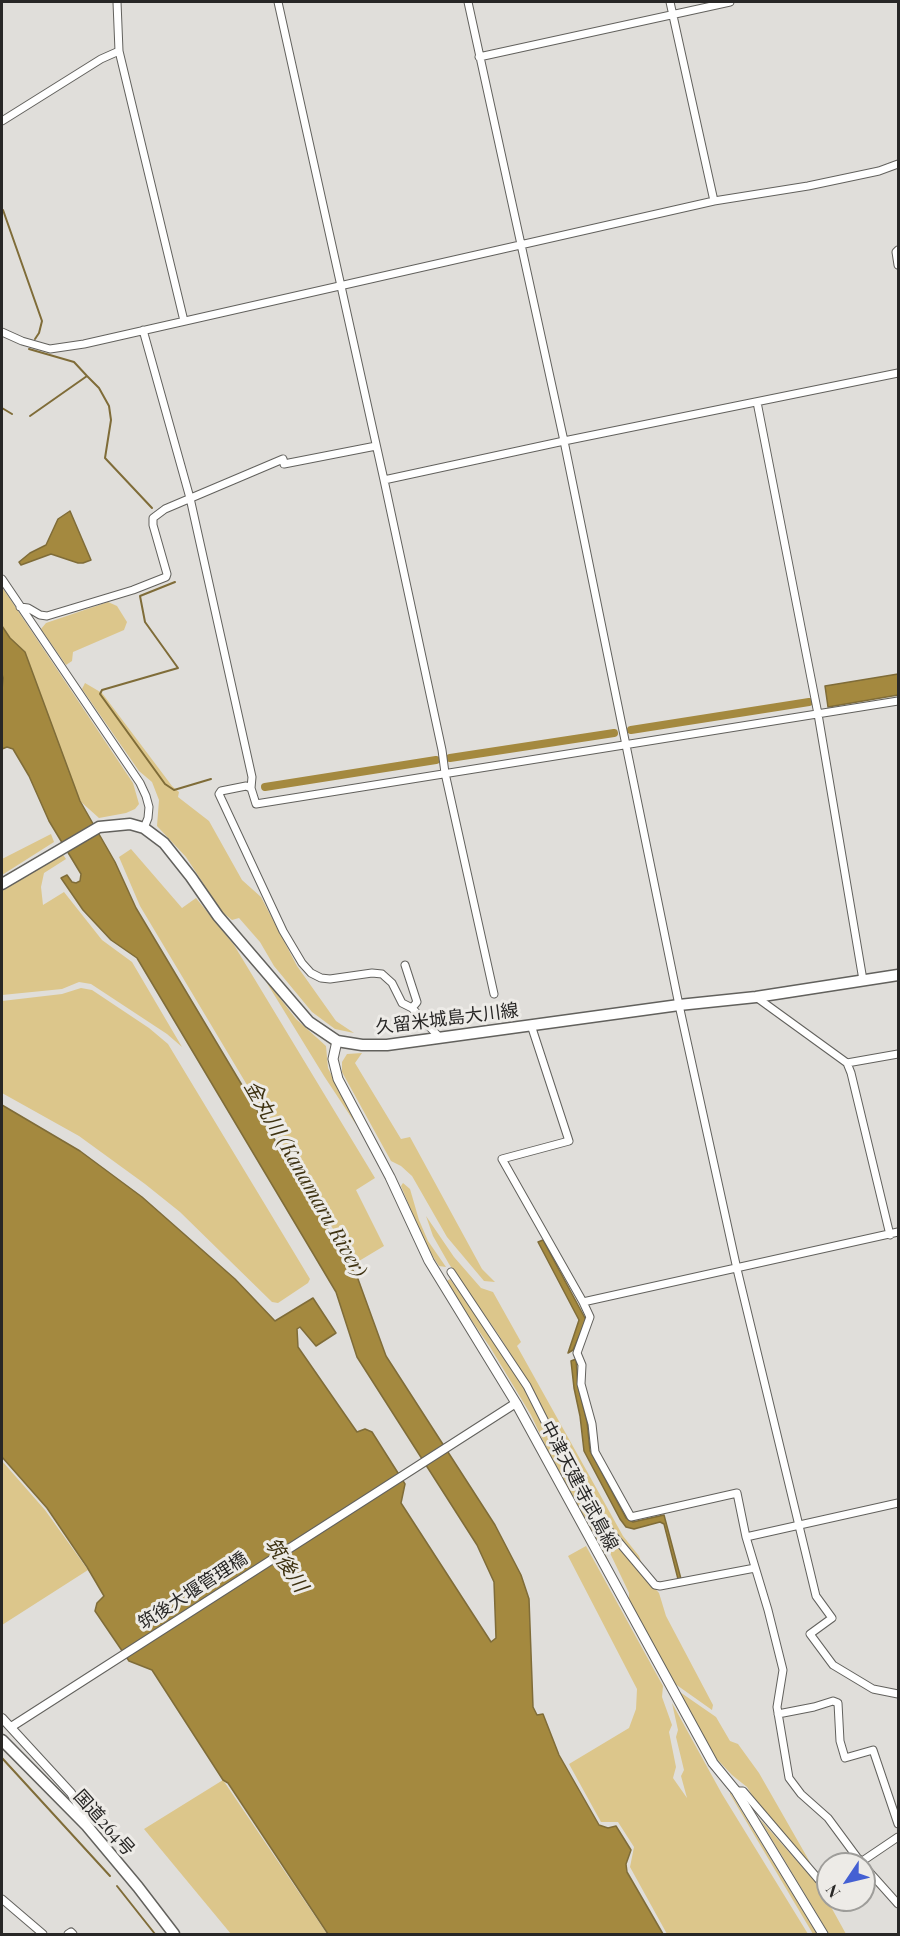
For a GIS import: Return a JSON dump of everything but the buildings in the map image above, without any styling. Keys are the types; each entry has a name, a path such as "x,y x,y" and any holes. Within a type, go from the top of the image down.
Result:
{"main road":[{"path":"2,884 99,827 130,824 144,828"},
{"name":"久留米城島大川線","path":"144,828 164,843 218,916 309,1022 337,1041 362,1045 387,1045 679,1005 756,997 898,975"},
{"name":"中津天建寺武島線","path":"337,1041 333,1059 338,1079 390,1177 429,1261 690,1724 713,1763 736,1791 823,1935"},
{"name":"国道264号","path":"2,1740 87,1826 138,1887 174,1935"}],"street":[{"path":"117,2 119,51 184,321"},
{"path":"278,2 384,480 494,994"},
{"path":"468,2 564,441 679,1005 737,1269 816,1596 832,1618 810,1634 834,1665 873,1689 898,1694"},
{"path":"670,2 714,201"},
{"path":"479,57 730,2"},
{"path":"2,121 101,59 119,51"},
{"path":"2,332 22,341 50,349 84,344 714,201 808,186 879,171 898,164"},
{"path":"898,250 896,252 898,264"},
{"path":"143,330 190,498 256,804 898,701"},
{"path":"384,480 898,373"},
{"path":"757,402 818,714 863,980"},
{"path":"20,607 47,616 166,578 167,574 153,525 153,518 165,508 283,459 284,464 376,446"},
{"path":"2,579 140,783 148,807 148,818 144,828"},
{"path":"251,788 246,786 219,794 283,931 302,963 311,973 321,978 382,974 392,983 402,1002 412,1008 441,1038"},
{"path":"405,965 417,1002 412,1008"},
{"path":"756,997 847,1063 890,1235"},
{"path":"531,1025 569,1142 502,1159 590,1317 578,1353 582,1365 581,1384 592,1424 596,1452 632,1517 737,1493 746,1537 783,1670 778,1692 778,1714 789,1778 801,1794 828,1818 854,1852"},
{"path":"847,1063 898,1054"},
{"path":"583,1302 898,1232"},
{"path":"451,1272 527,1386 586,1503 655,1585 660,1586 755,1568"},
{"name":"筑後大堰管理橋","path":"13,1725 512,1406"},
{"path":"746,1537 898,1503"},
{"path":"778,1714 833,1701 838,1703 840,1741 845,1758 873,1750 898,1824"},
{"path":"2,1718 13,1725 71,1793 85,1817 87,1826"},
{"path":"736,1791 743,1791 748,1796 767,1822 816,1877"},
{"path":"876,1853 898,1837"},
{"path":"876,1879 898,1904"},
{"path":"2,1899 43,1935"},
{"path":"68,1935 70,1932 73,1935"}],"shaded area":[{"path":"2,587 133,783 139,804 135,809 99,818 80,801 25,653 2,626"},
{"path":"108,602 117,606 127,622 124,630 73,652 72,661 66,665 41,629 46,623"},
{"path":"85,683 102,693 172,786 179,792 178,797 209,821 242,880 261,897 297,966 336,1021 354,1033 335,1029 312,1012 274,966 260,942 239,918 232,920 222,912 186,857 157,826 159,800 152,782 139,771 82,689"},
{"path":"51,834 54,842 2,875 2,859"},
{"path":"131,849 182,908 196,898 234,945 375,1178 356,1190 384,1246 354,1264 140,906 119,857"},
{"path":"62,853 66,859 44,873 41,887 43,905 64,892 102,940 132,962 182,1047 167,1034 91,984 79,982 62,989 2,995 2,891"},
{"path":"262,975 296,1019 326,1046 328,1068 357,1126 324,1076"},
{"path":"81,988 92,990 149,1028 168,1044 310,1279 308,1283 278,1303 272,1302 180,1212 145,1184 79,1136 2,1093 2,1001 62,994"},
{"path":"362,1053 355,1063 401,1139 410,1137 482,1269 495,1282 484,1281 447,1237 412,1176 391,1161 342,1072 342,1062 347,1054"},
{"path":"403,1183 410,1189 428,1241 446,1267 439,1266 426,1246 401,1186"},
{"path":"426,1216 454,1257 481,1288 493,1292 521,1342 517,1346 623,1536 639,1556 643,1567 591,1504 529,1383 449,1264 433,1236"},
{"path":"450,1279 494,1340 556,1445 618,1582 555,1466 531,1415 490,1347 461,1305 447,1281"},
{"path":"2,1461 45,1510 88,1570 2,1625"},
{"path":"592,1515 659,1593 666,1616 713,1705 712,1710 671,1681 629,1604 629,1593"},
{"path":"586,1546 663,1686 662,1697 672,1725 669,1732 676,1767 673,1778 687,1798 681,1776 684,1770 676,1737 678,1730 672,1703 722,1794 808,1934 667,1934 630,1867 634,1847 618,1822 601,1822 569,1764 629,1728 636,1709 637,1689 568,1556"},
{"path":"677,1690 716,1717 730,1741 738,1744 759,1773 811,1864 765,1816 747,1787 716,1758"},
{"path":"223,1780 327,1934 231,1934 144,1829"},
{"path":"730,1792 817,1934 813,1934"},
{"path":"759,1818 816,1882 816,1912 834,1912 846,1934 829,1934"}],"water":[{"path":"70,511 91,560 78,563 51,554 21,565 19,562 30,553 46,545 58,519"},
{"name":"筑後川","path":"2,626 10,638 25,652 80,801 115,862 136,908 358,1279 386,1356 495,1525 521,1575 529,1599 533,1707 537,1715 543,1714 559,1755 599,1825 608,1828 616,1826 631,1850 626,1864 627,1872 663,1934 328,1934 228,1783 223,1780 152,1670 129,1661 95,1611 97,1603 104,1596 87,1567 47,1508 2,1457 2,1105 80,1151 142,1197 235,1279 275,1321 313,1298 336,1333 316,1346 300,1327 297,1329 298,1347 357,1432 365,1429 372,1432 405,1484 401,1503 491,1642 496,1638 494,1582 477,1545 357,1357 336,1292 137,958 111,940 83,910 61,878 67,875 72,882 76,883 80,881 81,874 49,821 29,776 13,749 7,747 2,749"},
{"path":"898,674 898,695 828,707 825,686"},
{"path":"543,1240 586,1320 573,1350 568,1353 579,1320 538,1242"},
{"path":"576,1359 578,1386 587,1422 590,1451 626,1518 633,1522 664,1515 681,1579 678,1579 664,1524 660,1522 634,1529 626,1527 584,1451 571,1361"}],"waterway":[{"path":"3,210 42,321 35,339"},
{"path":"29,349 74,362 87,376"},
{"path":"30,416 87,376 99,388 109,406 111,420 105,458 152,508"},
{"path":"2,408 12,414"},
{"path":"175,582 140,596 145,622 178,668 102,690 100,694 165,784 174,790 211,779"},
{"path":"631,730 809,702"},
{"path":"450,758 614,733"},
{"path":"265,787 436,760"},
{"path":"2,1758 110,1876"},
{"path":"117,1886 155,1934"}],"water label":[{"name":"金丸川 (Kanamaru River)","path":"305,1179"}]}
